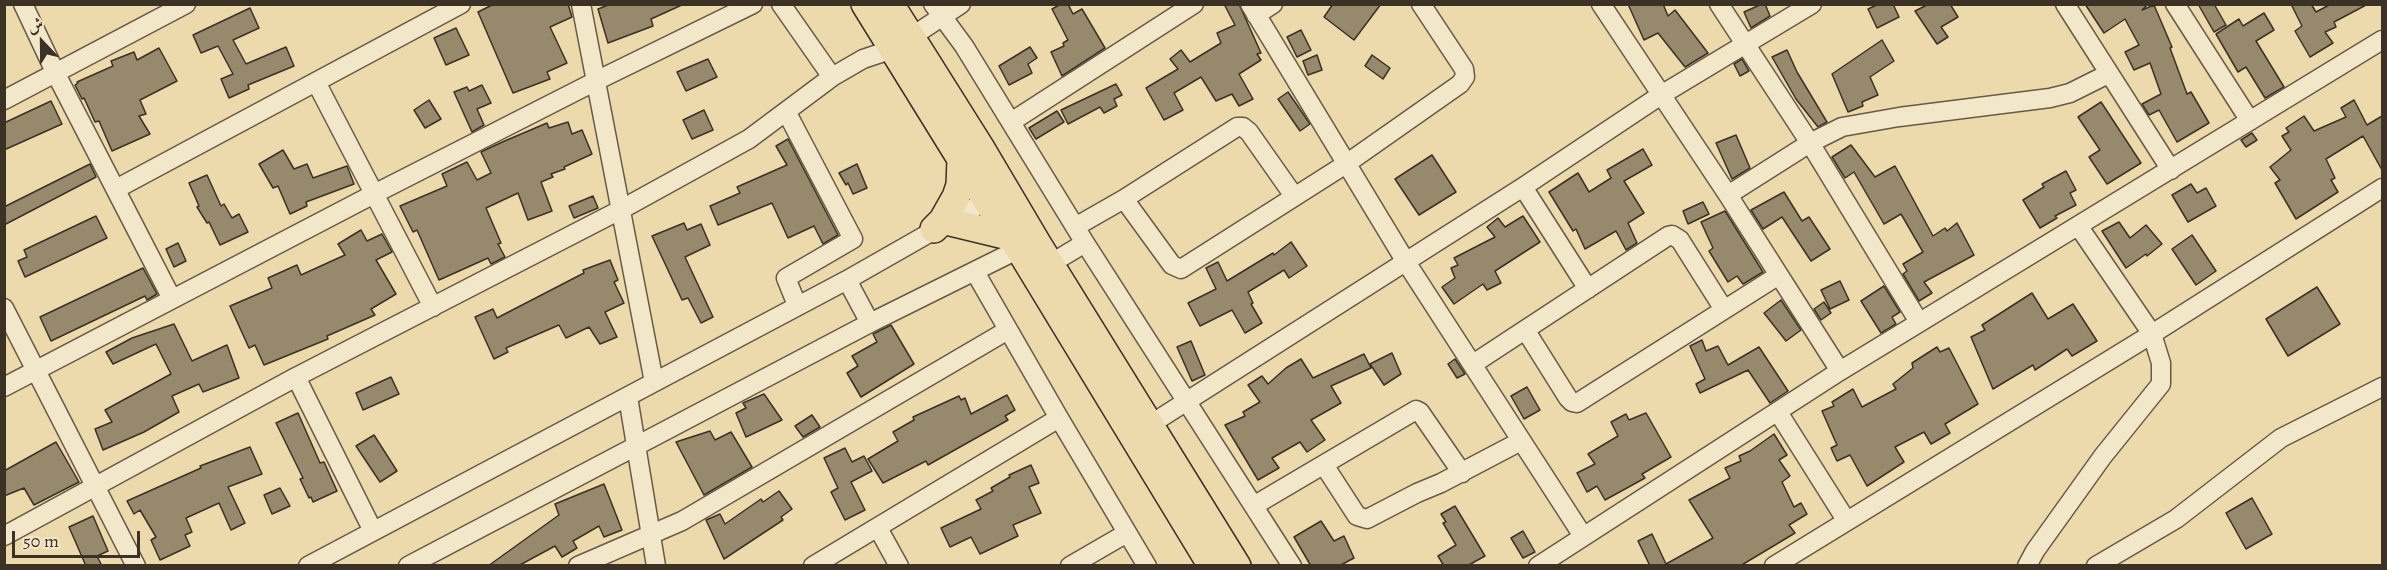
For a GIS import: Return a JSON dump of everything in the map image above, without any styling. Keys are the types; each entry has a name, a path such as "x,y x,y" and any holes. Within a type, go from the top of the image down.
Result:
{"highway":[{"path":"865,4 902,43 996,195 1015,243 1212,566"},
{"path":"890,4 902,43 961,159 996,195 1050,264 1237,566"},
{"path":"961,159 960,185 942,225 1015,243"}],"street":[{"path":"23,4 56,74 172,299"},
{"path":"4,100 186,4"},
{"path":"116,189 462,4"},
{"path":"581,4 598,80 654,382"},
{"path":"4,387 374,194 753,4"},
{"path":"781,4 832,77"},
{"path":"4,536 296,378 622,210 749,139 787,113 832,77 863,59 902,43 937,11 961,4"},
{"path":"1011,122 1194,4"},
{"path":"1273,4 1253,10 1406,262 1583,536"},
{"path":"1124,199 1172,265 1177,269 1185,268 1346,164 1460,84 1465,77 1464,69 1421,4"},
{"path":"1601,4 1728,195 1840,371"},
{"path":"1719,4 1810,143 1919,322"},
{"path":"1151,424 1523,187 1660,95 1812,4"},
{"path":"2065,4 2171,170"},
{"path":"2175,4 2250,122"},
{"path":"937,11 964,46 1084,243 1185,402 1255,505 1292,566"},
{"path":"1538,566 1840,371 2382,40"},
{"path":"1728,195 1810,143 1852,124 2050,98 2070,93 2108,74"},
{"path":"316,82 433,307"},
{"path":"787,113 853,239 786,278 797,305"},
{"path":"1075,227 1124,199 1237,127 1243,127 1249,132 1294,196"},
{"path":"1523,187 1588,289"},
{"path":"1774,566 2152,334 2382,189"},
{"path":"308,566 847,280 996,195"},
{"path":"2027,566 2035,551 2103,456 2158,389 2162,378 2161,363 2152,334 2079,227"},
{"path":"1473,364 1668,236 1680,240 1723,308"},
{"path":"408,566 429,561 636,445 870,323 975,272 1015,243"},
{"path":"1050,264 1084,243"},
{"path":"975,272 1147,566"},
{"path":"1526,331 1568,398 1574,403 1779,275"},
{"path":"847,280 870,323"},
{"path":"4,308 136,566"},
{"path":"579,566 682,521 1008,330"},
{"path":"296,378 373,531"},
{"path":"2096,566 2175,519 2282,438 2382,387"},
{"path":"628,397 656,566"},
{"path":"1255,505 1418,410 1462,473"},
{"path":"1778,412 1846,520"},
{"path":"813,566 1059,418"},
{"path":"1324,465 1358,516 1367,519 1408,497 1462,473 1521,441"},
{"path":"878,528 899,566"},
{"path":"1070,566 1127,532"}],"building":[{"path":"494,4 568,4 572,17 550,27 567,63 547,72 550,79 513,93 478,12"},
{"path":"611,4 684,4 651,19 653,26 608,43 598,9"},
{"path":"1061,4 1068,4 1073,14 1082,9 1105,48 1062,76 1051,52 1064,46 1063,43 1068,40 1052,9"},
{"path":"1224,4 1239,4 1261,53 1257,54 1261,60 1239,74 1253,99 1239,106 1232,94 1216,101 1201,77 1174,93 1183,110 1164,120 1146,88 1178,69 1170,59 1181,50 1190,62 1221,43 1217,33 1235,25"},
{"path":"1333,4 1381,4 1354,40 1324,17"},
{"path":"1628,4 1663,4 1668,16 1675,10 1708,53 1685,67 1658,33 1644,40"},
{"path":"1765,4 1770,16 1751,28 1744,12"},
{"path":"1879,4 1893,4 1899,17 1877,28 1868,9"},
{"path":"1929,4 1950,4 1958,17 1941,27 1948,37 1937,44 1915,11"},
{"path":"2085,4 2148,4 2142,10 2154,5 2172,47 2170,48 2187,94 2191,92 2209,123 2177,142 2159,110 2149,115 2142,104 2161,94 2150,63 2134,70 2125,52 2139,45 2125,19 2104,33"},
{"path":"2198,4 2214,4 2226,25 2214,32"},
{"path":"2291,4 2311,4 2316,12 2331,4 2368,4 2334,22 2336,27 2325,32 2333,43 2310,57 2295,31 2302,26"},
{"path":"250,8 259,28 233,40 246,64 286,47 294,66 248,85 249,89 229,98 221,79 233,74 218,46 201,53 193,35"},
{"path":"2264,13 2274,30 2256,41 2284,87 2265,98 2246,67 2238,72 2216,34 2239,19 2243,26"},
{"path":"456,28 469,55 446,65 434,38"},
{"path":"1301,30 1311,50 1297,57 1287,37"},
{"path":"1882,40 1894,61 1870,77 1878,95 1862,102 1863,106 1848,112 1832,74"},
{"path":"1030,47 1037,58 1028,64 1032,73 1009,85 999,66"},
{"path":"159,48 177,81 140,100 146,114 139,116 150,134 112,151 99,121 95,122 75,85 113,66 111,61 134,52 137,60"},
{"path":"1787,50 1797,72 1827,122 1818,127 1796,99 1772,57"},
{"path":"1317,55 1322,70 1308,75 1303,61"},
{"path":"1372,55 1390,68 1383,79 1365,66"},
{"path":"708,59 717,77 686,91 677,72"},
{"path":"1742,59 1749,71 1740,76 1734,64"},
{"path":"1116,84 1122,95 1114,99 1117,106 1104,113 1100,107 1068,124 1061,110"},
{"path":"482,85 491,103 477,109 484,125 472,132 454,92 467,87 469,91"},
{"path":"1288,92 1310,124 1300,131 1278,99"},
{"path":"429,100 441,119 425,128 414,110"},
{"path":"2354,100 2367,125 2382,116 2382,170 2363,136 2326,159 2335,178 2331,180 2338,192 2296,219 2275,183 2280,180 2270,167 2291,150 2282,136 2289,132 2286,128 2304,116 2314,131 2346,117 2341,108"},
{"path":"51,101 62,124 4,150 4,123"},
{"path":"2101,102 2141,163 2107,184 2089,157 2100,150 2078,117"},
{"path":"704,110 713,130 692,139 683,120"},
{"path":"1057,111 1064,122 1036,139 1029,128"},
{"path":"568,122 572,134 582,130 592,154 551,174 553,177 541,182 552,211 528,220 518,193 486,208 501,243 498,244 505,257 491,264 488,258 439,280 417,230 413,232 400,206 447,186 442,174 467,162 477,180 491,173 481,152 547,123 549,128"},
{"path":"2252,133 2257,140 2246,147 2241,140"},
{"path":"1736,135 1750,168 1732,179 1716,143"},
{"path":"788,139 838,235 823,244 814,226 788,238 772,203 718,225 710,206 740,193 737,187 787,165 776,146"},
{"path":"1851,145 1875,177 1895,166 1933,236 1945,228 1947,231 1957,223 1974,255 1924,282 1932,293 1919,301 1903,274 1907,271 1903,264 1923,252 1901,214 1884,224 1854,172 1845,178 1832,157"},
{"path":"1643,149 1652,165 1624,181 1644,213 1628,223 1637,243 1626,250 1616,231 1585,249 1576,229 1573,231 1549,192 1578,173 1589,192 1611,178 1607,170"},
{"path":"283,150 294,169 307,164 313,178 347,166 354,184 306,202 307,206 290,214 278,186 273,188 259,164"},
{"path":"1432,155 1456,192 1419,215 1395,179"},
{"path":"90,164 96,177 4,225 4,207"},
{"path":"857,164 867,188 853,194 848,183 846,185 839,173"},
{"path":"2066,171 2076,190 2070,193 2076,205 2055,216 2057,218 2040,228 2023,200 2044,187 2042,184"},
{"path":"207,175 221,206 224,204 232,218 239,214 248,232 220,245 209,222 207,223 197,207 199,206 189,183"},
{"path":"2191,184 2197,193 2206,188 2216,206 2188,222 2172,195"},
{"path":"1784,192 1802,221 1809,217 1830,249 1811,261 1782,217 1763,229 1751,210"},
{"path":"593,196 598,208 574,218 569,206"},
{"path":"1703,202 1709,214 1688,224 1683,211"},
{"path":"1725,211 1763,272 1743,284 1737,276 1728,282 1709,251 1713,248 1701,222"},
{"path":"96,216 107,238 25,277 18,261 27,257 24,250"},
{"path":"1523,216 1540,242 1495,271 1501,283 1487,290 1483,284 1454,304 1442,287 1455,278 1451,268 1458,265 1454,258 1495,237 1487,227 1498,218 1505,227"},
{"path":"2119,222 2130,238 2146,225 2162,244 2126,268 2102,231"},
{"path":"684,223 687,230 701,224 710,245 685,257 713,317 701,323 688,298 682,300 652,236"},
{"path":"361,230 367,241 382,234 392,252 376,260 396,294 371,309 375,315 327,336 328,339 264,365 255,345 249,348 230,306 272,288 268,278 297,265 301,275 345,255 338,244"},
{"path":"2192,235 2216,271 2196,285 2172,249"},
{"path":"1291,242 1307,266 1289,278 1284,270 1248,292 1253,303 1251,304 1262,323 1245,333 1232,310 1200,326 1188,303 1216,289 1206,268 1218,262 1227,281 1273,253 1274,255"},
{"path":"178,243 186,261 174,267 166,249"},
{"path":"610,260 618,280 614,282 624,303 605,312 617,337 600,344 589,327 566,338 559,325 506,348 508,352 494,359 475,317 493,309 497,318 584,273 583,270"},
{"path":"143,268 157,294 147,300 145,296 51,341 40,317"},
{"path":"1840,281 1849,300 1830,309 1821,290"},
{"path":"1884,286 1900,312 1892,317 1896,324 1881,333 1861,301"},
{"path":"2317,287 2340,324 2288,356 2266,319"},
{"path":"2032,293 2048,319 2073,304 2097,341 2072,356 2067,349 2035,370 2033,365 1993,389 1971,337 1985,330 1982,325"},
{"path":"1781,300 1801,330 1786,341 1764,313"},
{"path":"1824,302 1831,313 1821,320 1814,309"},
{"path":"174,324 192,361 227,345 239,378 203,392 199,384 172,396 179,412 144,432 103,450 95,429 112,422 105,410 171,374 156,344 113,364 106,352 132,338"},
{"path":"891,325 914,364 861,397 847,373 858,366 852,356 877,342 873,334"},
{"path":"1702,340 1706,351 1718,346 1728,365 1759,347 1788,391 1770,403 1748,370 1700,393 1696,384 1705,379 1690,346"},
{"path":"1191,341 1205,375 1192,381 1177,347"},
{"path":"1937,347 1940,352 1949,348 1978,404 1945,424 1950,433 1931,444 1924,432 1895,447 1904,462 1867,486 1850,455 1837,461 1831,448 1837,445 1822,411 1834,406 1832,402 1853,389 1862,407 1896,389 1893,384 1913,368 1912,363"},
{"path":"1392,353 1401,374 1384,385 1370,364"},
{"path":"1364,354 1371,368 1331,386 1341,403 1311,420 1325,440 1307,452 1300,442 1272,458 1279,468 1258,480 1225,425 1245,416 1243,412 1260,402 1248,385 1262,376 1268,384 1286,368 1301,359 1313,378"},
{"path":"1455,359 1465,374 1457,378 1448,364"},
{"path":"391,377 399,394 363,410 356,393"},
{"path":"1527,387 1540,410 1524,419 1511,396"},
{"path":"764,394 782,420 746,437 736,413 746,408 743,403"},
{"path":"1007,395 1015,410 1005,416 1008,420 928,465 926,461 883,483 868,459 898,441 893,432 914,420 913,417 959,396 961,400 965,398 971,414"},
{"path":"298,413 320,463 324,462 337,491 313,502 300,479 303,478 276,423"},
{"path":"1646,413 1671,457 1642,474 1645,478 1605,500 1597,486 1587,492 1577,473 1595,464 1588,454 1618,436 1611,422 1626,414 1629,420"},
{"path":"812,415 820,427 803,437 795,426"},
{"path":"710,431 715,440 731,432 752,467 704,495 676,442"},
{"path":"1774,434 1787,455 1779,460 1790,476 1782,482 1794,507 1801,503 1807,514 1789,525 1795,533 1740,566 1650,566 1638,541 1652,534 1666,564 1713,538 1689,500 1730,478 1725,468 1741,461 1739,456"},
{"path":"374,435 397,471 380,482 356,446"},
{"path":"56,442 79,482 34,505 24,488 4,496 4,471"},
{"path":"250,447 262,474 228,487 245,523 231,530 219,503 186,518 192,532 185,535 190,546 160,560 151,540 156,537 140,510 134,514 127,501 201,468 200,466"},
{"path":"845,448 852,462 864,456 872,471 851,482 865,510 845,520 831,492 838,488 824,458"},
{"path":"1031,465 1039,483 1029,487 1041,513 1013,525 1018,536 980,554 971,537 950,547 941,528 981,509 976,500 993,491 991,488 1010,477 1009,475"},
{"path":"604,484 622,530 604,537 599,526 573,541 577,548 562,557 555,546 518,566 488,566 559,515 555,504"},
{"path":"280,488 290,506 272,514 264,495"},
{"path":"779,491 792,509 781,517 783,520 724,559 706,520 720,514 725,524 761,499 763,502"},
{"path":"2252,498 2272,534 2246,549 2226,513"},
{"path":"1455,506 1485,556 1467,566 1444,566 1438,556 1456,545 1443,523 1446,522 1441,514"},
{"path":"93,516 108,551 97,556 102,566 86,566 69,527"},
{"path":"1321,521 1334,541 1344,536 1354,558 1339,566 1311,566 1294,537"},
{"path":"1523,531 1535,552 1523,558 1511,538"}]}
